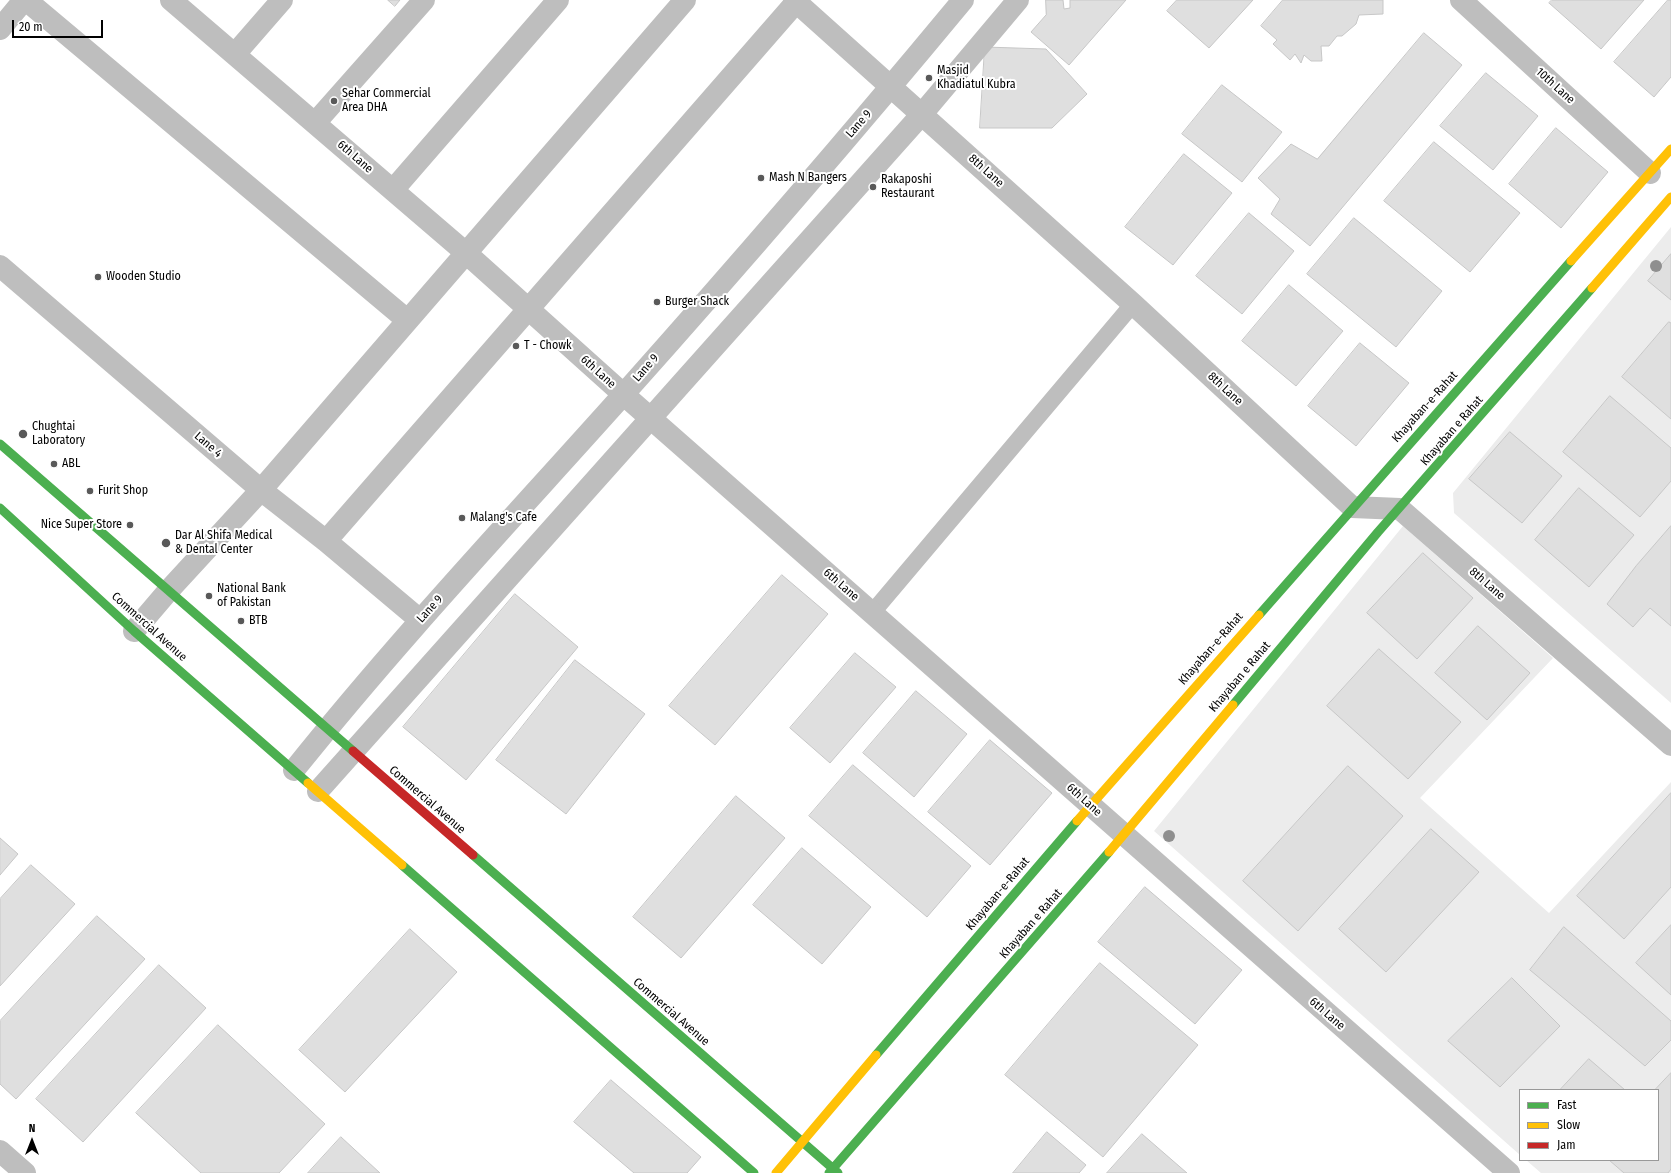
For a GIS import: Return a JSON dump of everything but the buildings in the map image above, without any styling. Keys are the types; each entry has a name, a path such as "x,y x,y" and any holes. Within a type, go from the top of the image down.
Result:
{"street":[{"path":"0,29 25,0 407,320"},
{"name":"6th Lane","path":"171,0 466,253 528,310 872,612 1123,836 1509,1173"},
{"path":"235,54 282,0"},
{"path":"315,123 424,0"},
{"path":"393,190 558,0"},
{"path":"134,631 169,590 261,490 685,0"},
{"name":"Lane 9","path":"294,770 420,620 623,394 892,86 963,0"},
{"path":"318,791 354,753 922,114 1018,0"},
{"name":"10th Lane","path":"1461,0 1650,173"},
{"path":"326,541 796,1"},
{"name":"8th Lane","path":"796,1 1133,304 1352,507"},
{"name":"Khayaban-e-Rahat","path":"776,1173 1090,805 1352,507 1671,149"},
{"name":"Khayaban e Rahat","path":"833,1172 1123,836 1378,532 1400,509 1671,197"},
{"name":"Lane 4","path":"0,266 261,490 326,541 420,620"},
{"name":"Commercial Avenue","path":"0,444 803,1143 833,1172"},
{"path":"1352,507 1400,509"},
{"name":"Commercial Avenue","path":"0,508 134,631 754,1173"},
{"name":"8th Lane","path":"1400,509 1671,745"},
{"path":"0,1151 25,1173"}],"lane":[{"path":"872,612 1133,304"}],"shaded area":[{"path":"1671,227 1671,703 1454,513 1453,493"},
{"path":"1403,526 1553,658 1420,798 1549,913 1671,782 1671,1173 1541,1173 1527,1161 1659,1161 1659,1089 1519,1089 1519,1154 1154,831"}],"traffic: fast":[{"path":"1259,615 1571,261"},
{"path":"1233,705 1378,532 1592,288"},
{"path":"0,444 353,751"},
{"path":"0,508 134,631 308,783"},
{"path":"876,1055 1077,821"},
{"path":"829,1173 1109,852"},
{"path":"473,855 838,1173"},
{"path":"402,865 754,1173"}],"traffic: slow":[{"path":"1571,261 1671,149"},
{"path":"1592,288 1671,197"},
{"path":"1077,821 1259,615"},
{"path":"1109,852 1233,705"},
{"path":"308,783 402,865"},
{"path":"776,1173 876,1055"}],"traffic: jam":[{"path":"353,751 473,855"}],"place":[{"name":"Masjid Khadiatul Kubra","path":"929,78"},
{"name":"Sehar Commercial Area DHA","path":"334,101"},
{"name":"Mash N Bangers","path":"761,178"},
{"name":"Rakaposhi Restaurant","path":"873,187"},
{"name":"Wooden Studio","path":"98,277"},
{"name":"Burger Shack","path":"657,302"},
{"name":"T - Chowk","path":"516,346"},
{"name":"Chughtai Laboratory","path":"23,434"},
{"name":"ABL","path":"54,464"},
{"name":"Furit Shop","path":"90,491"},
{"name":"Malang's Cafe","path":"462,518"},
{"name":"Nice Super Store","path":"130,525"},
{"name":"Dar Al Shifa Medical & Dental Center","path":"166,543"},
{"name":"National Bank of Pakistan","path":"209,596"},
{"name":"BTB","path":"241,621"}]}
